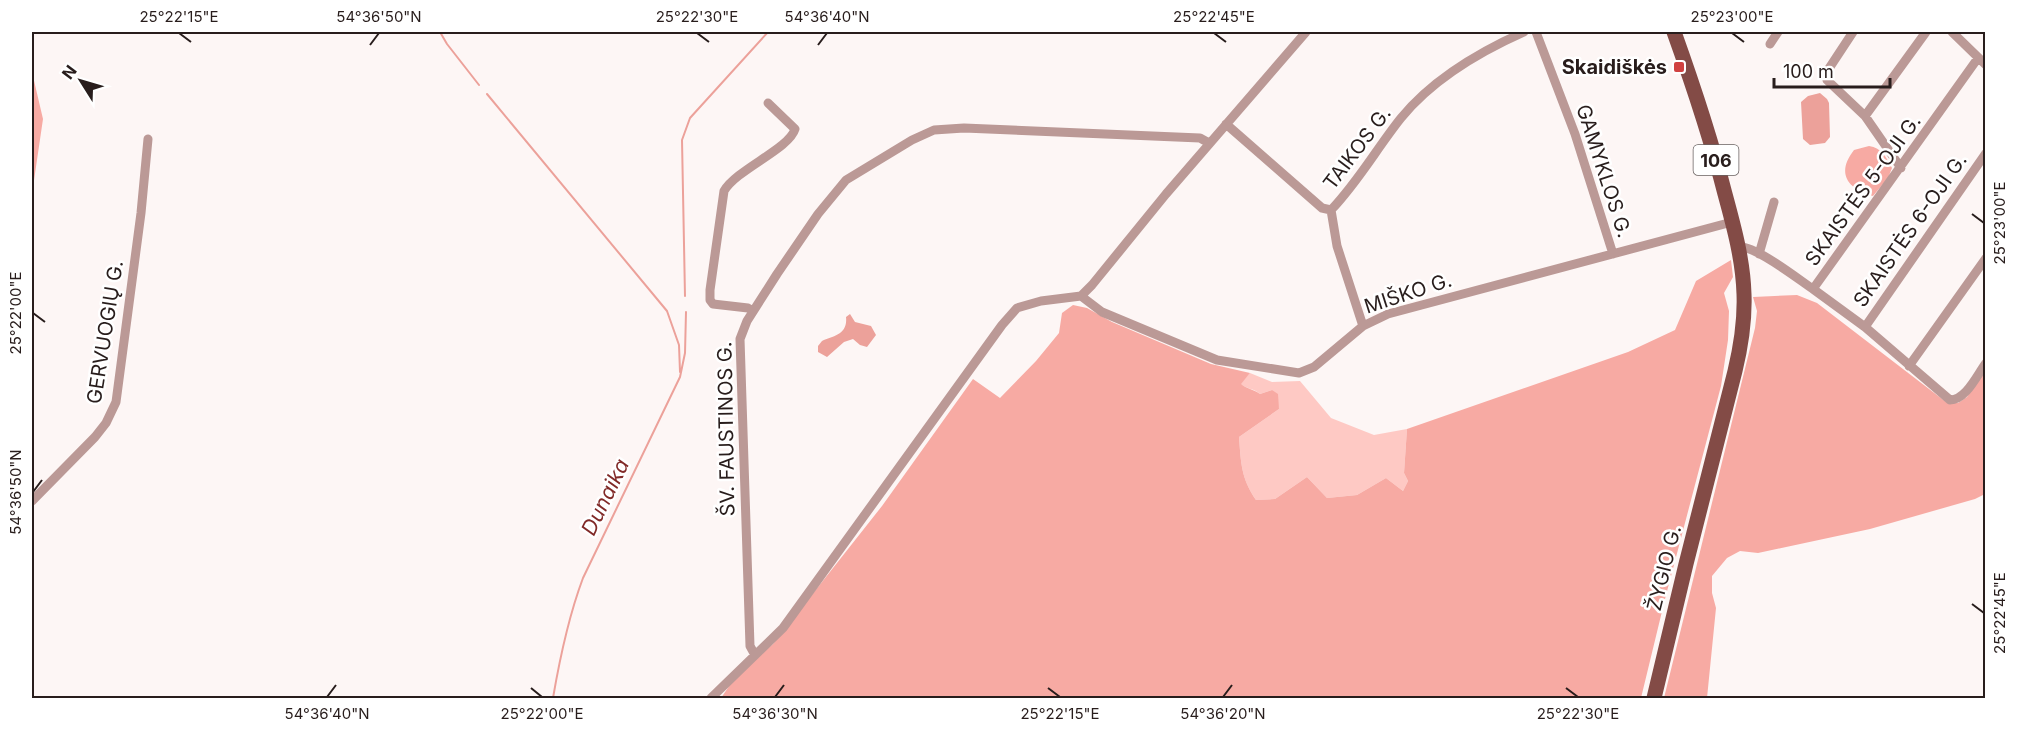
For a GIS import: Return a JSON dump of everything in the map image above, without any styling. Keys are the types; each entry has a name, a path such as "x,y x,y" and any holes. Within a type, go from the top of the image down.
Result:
{"main road":[{"name":"106","path":"1674,32 1710,139 1738,247"},
{"name":"ŽYGIO G.","path":"1654,699 1735,372 1743,331 1744,291 1738,247"}],"street":[{"path":"711,699 783,628 1002,325 1017,308 1041,301 1081,296 1209,143 1306,32"},
{"name":"TAIKOS G.","path":"1226,124 1322,208 1331,210 1359,177 1402,117 1418,100 1437,83 1467,63 1524,32"},
{"name":"GAMYKLOS G.","path":"1536,32 1575,134 1613,254"},
{"path":"1770,44 1778,32"},
{"path":"1853,32 1826,73 1827,80 1865,116 1901,168"},
{"path":"1865,116 1926,32"},
{"path":"1952,32 1982,62"},
{"name":"SKAISTĖS 5-OJI G.","path":"1738,247 1743,246 1759,254 1813,289 1982,62"},
{"path":"753,311 748,308 713,304 710,300 710,290 724,191 729,183 794,134 795,129 768,103"},
{"name":"ŠV. FAUSTINOS G.","path":"755,655 750,646 739,352 743,330 753,311 818,214 846,180 912,140 934,130 964,129 1200,138 1209,143"},
{"name":"GERVUOGIŲ G.","path":"32,501 95,438 106,423 116,402 141,213 148,140"},
{"name":"SKAISTĖS 6-OJI G.","path":"1865,327 1986,153"},
{"path":"1759,254 1774,202"},
{"path":"1331,210 1337,246 1363,326"},
{"name":"MIŠKO G.","path":"1081,296 1102,312 1217,360 1299,373 1314,367 1363,326 1388,314 1732,222"},
{"path":"1909,366 1986,258"},
{"path":"1813,289 1865,327 1946,398 1956,400 1965,392 1986,363"}],"shaded area":[{"path":"32,72 43,119 32,194"},
{"path":"1820,93 1829,103 1830,137 1825,143 1810,145 1803,139 1801,102 1808,96"},
{"path":"1869,146 1880,151 1892,168 1888,178 1873,196 1857,189 1847,179 1845,173 1854,150"},
{"path":"1731,260 1733,277 1724,293 1729,311 1728,340 1721,386 1641,698 721,698 738,673 773,644 882,506 973,379 1000,398 1059,333 1062,313 1073,305 1087,308 1112,322 1211,364 1250,373 1241,384 1260,394 1272,390 1278,394 1279,409 1239,437 1241,463 1247,485 1256,500 1275,499 1307,477 1327,498 1357,495 1386,478 1403,491 1408,481 1404,473 1407,429 1628,352 1675,330 1696,281"},
{"path":"1797,295 1817,303 1946,402 1958,403 1967,397 1985,370 1985,494 1975,499 1870,529 1758,553 1740,551 1727,558 1712,576 1712,593 1716,608 1707,698 1664,698 1755,328 1757,311 1753,297"},
{"path":"850,314 855,322 871,326 876,335 867,347 853,339 844,342 827,357 818,352 818,346 822,341 835,336 845,328 846,317"},
{"path":"1250,373 1272,382 1300,381 1331,418 1374,435 1407,429 1404,473 1408,481 1403,491 1386,478 1357,495 1327,498 1307,477 1275,499 1256,500 1241,463 1239,437 1279,409 1272,390 1260,394 1240,384"}],"waterway":[{"path":"440,32 479,85"},
{"name":"Dunaika","path":"685,296 682,140 690,118 768,32"},
{"path":"487,94 667,311 679,345 680,372"},
{"name":"Dunaika","path":"553,698 565,638 583,578 680,377 685,353 686,312"}],"place":[{"name":"Skaidiškės","path":"1679,67"}]}
